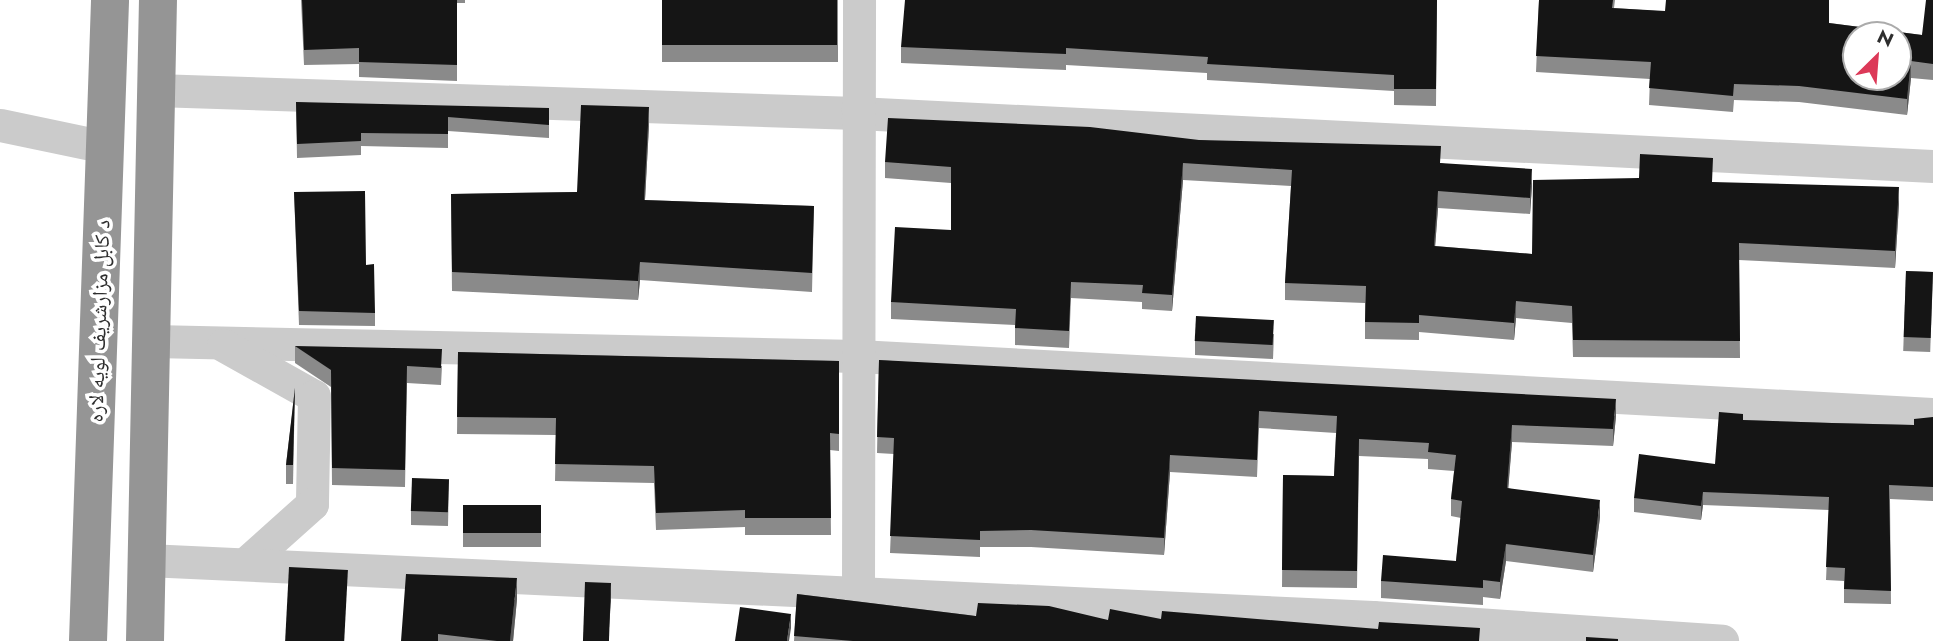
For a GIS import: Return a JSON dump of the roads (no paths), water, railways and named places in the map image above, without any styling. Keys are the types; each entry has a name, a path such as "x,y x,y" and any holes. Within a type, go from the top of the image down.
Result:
{"highway":[{"name":"د کابل مزارشریف لویه لاره","path":"88,641 110,0"},
{"path":"145,641 158,0"}],"street":[{"path":"858,592 859,0"},
{"path":"155,90 857,113 1933,166"},
{"path":"0,125 105,147"},
{"path":"153,341 858,356 1933,414"},
{"path":"218,342 314,396 312,504 245,564"},
{"path":"147,560 858,592 1371,629 1722,641"}]}
